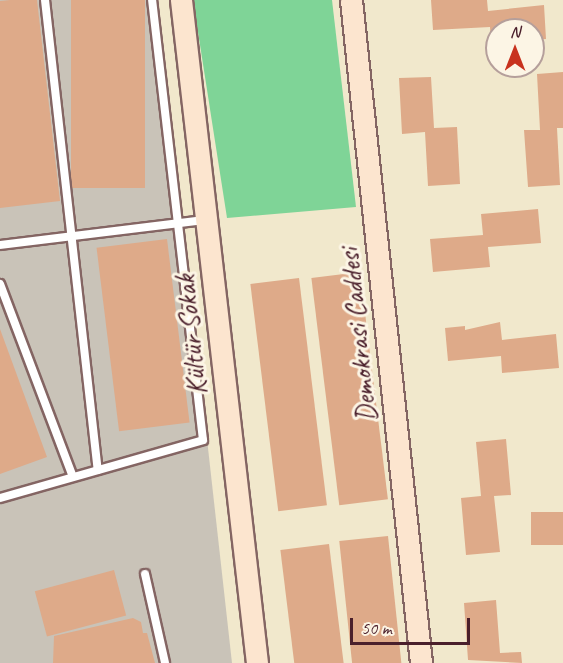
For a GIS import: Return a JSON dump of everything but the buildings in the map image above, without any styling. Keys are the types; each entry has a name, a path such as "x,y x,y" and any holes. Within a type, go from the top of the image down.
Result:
{"street":[{"name":"Kültür Sokak","path":"181,0 257,663"},
{"name":"Demokrasi Caddesi","path":"351,0 421,663"}],"lane":[{"path":"45,0 98,470"},
{"path":"0,498 203,440 176,224 152,0"},
{"path":"0,245 207,220"},
{"path":"0,284 73,477"},
{"path":"145,574 165,663"}],"shaded area":[{"path":"0,0 158,0 232,663 0,663"}],"green space":[{"path":"193,0 332,0 356,207 227,218"}]}
